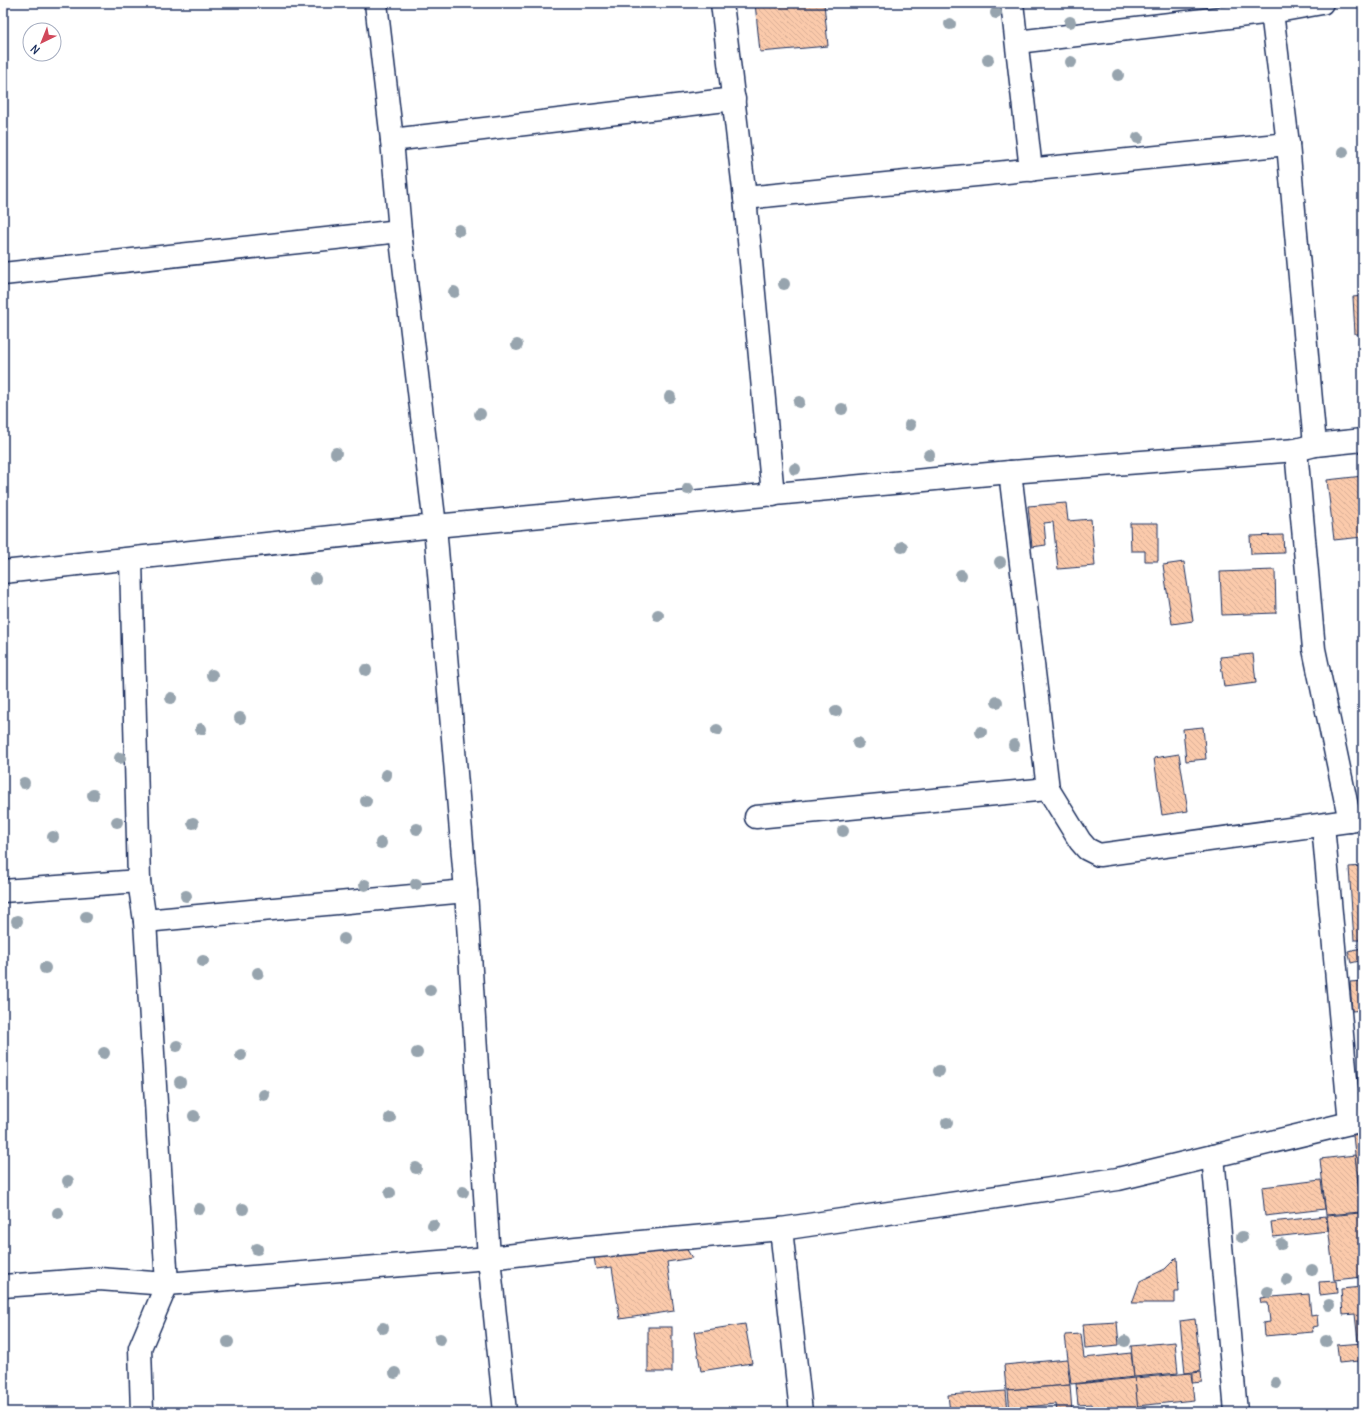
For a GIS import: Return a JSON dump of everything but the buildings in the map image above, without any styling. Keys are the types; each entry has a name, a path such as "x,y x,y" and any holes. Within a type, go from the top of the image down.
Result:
{"street":[{"path":"376,3 392,140 400,231 435,526 466,891 489,1258 505,1412"},
{"path":"722,3 745,198 773,496"},
{"path":"1012,3 1031,170"},
{"path":"1017,42 1272,12 1322,3"},
{"path":"1010,472 1048,789 1080,841 1087,849 1098,855 1357,820 1314,649 1305,447 1288,144 1272,12"},
{"path":"392,140 734,99"},
{"path":"745,198 1288,144"},
{"path":"3,274 400,231"},
{"path":"3,572 435,526 773,496 1010,472 1305,447 1363,440"},
{"path":"131,559 139,881 145,921 167,1284 140,1348 142,1412"},
{"path":"756,817 1048,789"},
{"path":"3,1286 99,1279 167,1284 489,1258 576,1248 781,1229 1118,1178 1357,1122 1323,825"},
{"path":"3,891 139,881"},
{"path":"145,921 466,891"},
{"path":"1213,1156 1236,1412"},
{"path":"781,1229 801,1412"}]}
